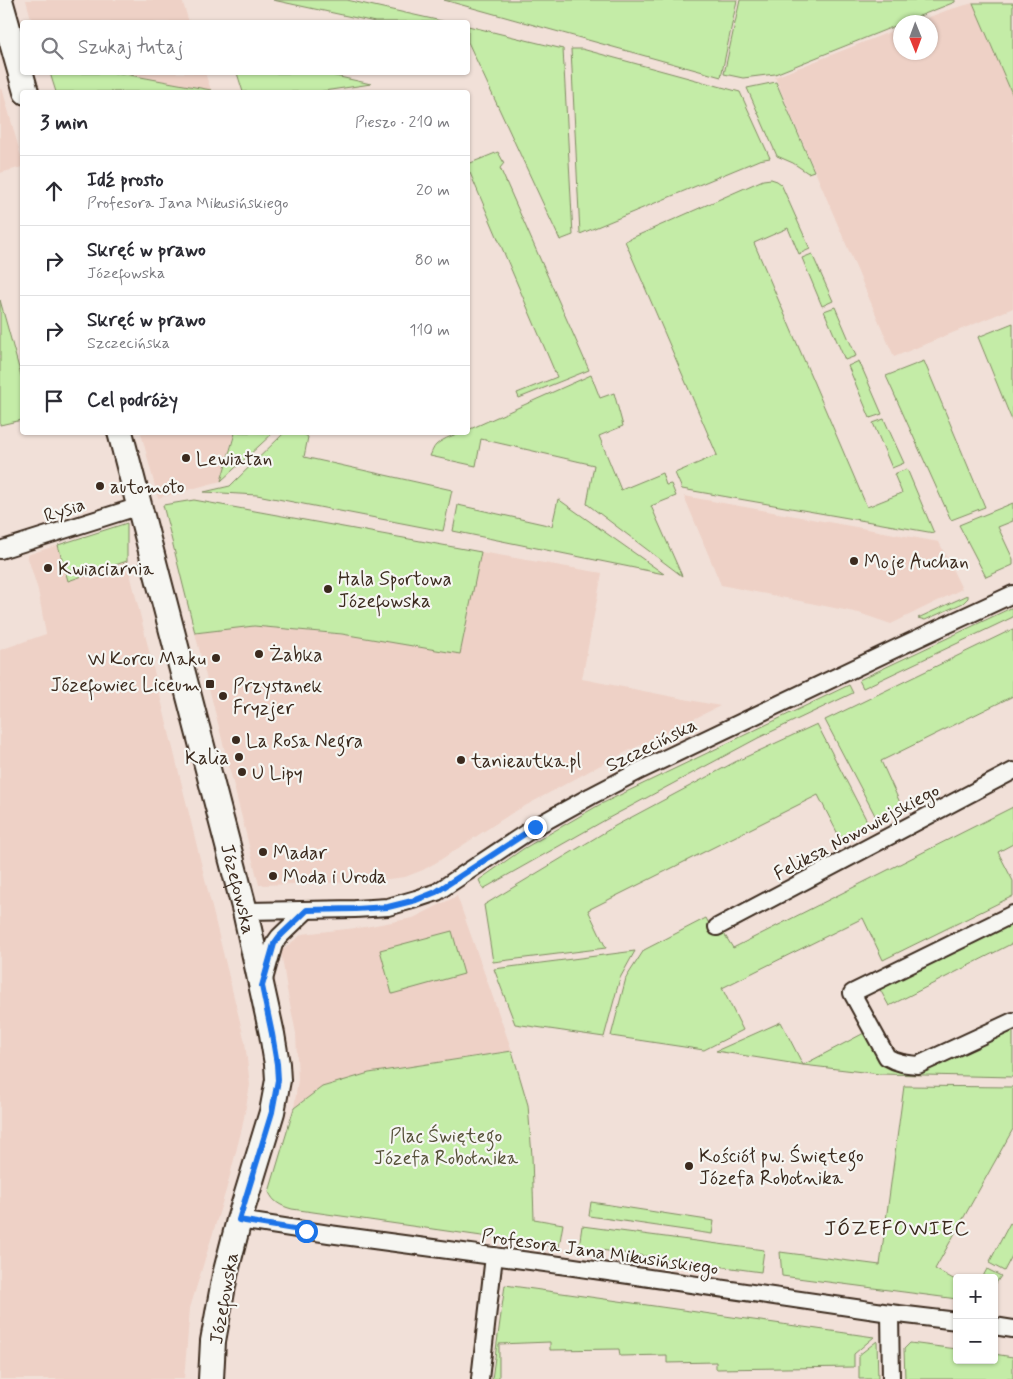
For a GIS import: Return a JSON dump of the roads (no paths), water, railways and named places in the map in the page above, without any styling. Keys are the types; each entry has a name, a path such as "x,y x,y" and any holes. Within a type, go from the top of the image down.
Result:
{"street":[{"path":"0,0 20,71"},
{"path":"21,75 25,90"},
{"name":"Józefowska","path":"121,435 245,911 277,1064 278,1080 272,1112 239,1220 225,1275 213,1341 211,1379"},
{"name":"Rysia","path":"0,550 140,506"},
{"name":"Szczecińska","path":"245,911 388,907 416,900 436,892 535,827 591,796 1013,594"},
{"name":"Feliksa Nowowiejskiego","path":"717,927 1013,771"},
{"path":"262,986 274,944 307,910"},
{"path":"1013,914 852,993 887,1057 896,1062 906,1064 918,1065 1013,1021"},
{"name":"Profesora Jana Mikusińskiego","path":"239,1220 953,1321"},
{"path":"480,1379 494,1256"},
{"path":"890,1313 891,1379"},
{"path":"998,1327 1013,1329"}],"place":[{"name":"Lewiatan","path":"186,458"},
{"name":"automoto","path":"100,486"},
{"name":"Moje Auchan","path":"854,561"},
{"name":"Kwiaciarnia","path":"48,568"},
{"name":"Hala Sportowa Józefowska","path":"328,589"},
{"name":"Żabka","path":"259,654"},
{"name":"W Korcu Maku","path":"216,658"},
{"name":"Józefowiec Liceum","path":"210,684"},
{"name":"Przystanek Fryzjer","path":"223,696"},
{"name":"La Rosa Negra","path":"236,740"},
{"name":"Kalia","path":"239,757"},
{"name":"tanieautka.pl","path":"461,760"},
{"name":"U Lipy","path":"242,772"},
{"name":"Madar","path":"263,852"},
{"name":"Moda i Uroda","path":"273,876"},
{"name":"Kościół pw. Świętego Józefa Robotnika","path":"689,1166"}],"district":[{"name":"JÓZEFOWIEC","path":"897,1228"}],"park label":[{"name":"Plac Świętego Józefa Robotnika","path":"446,1146"}]}
